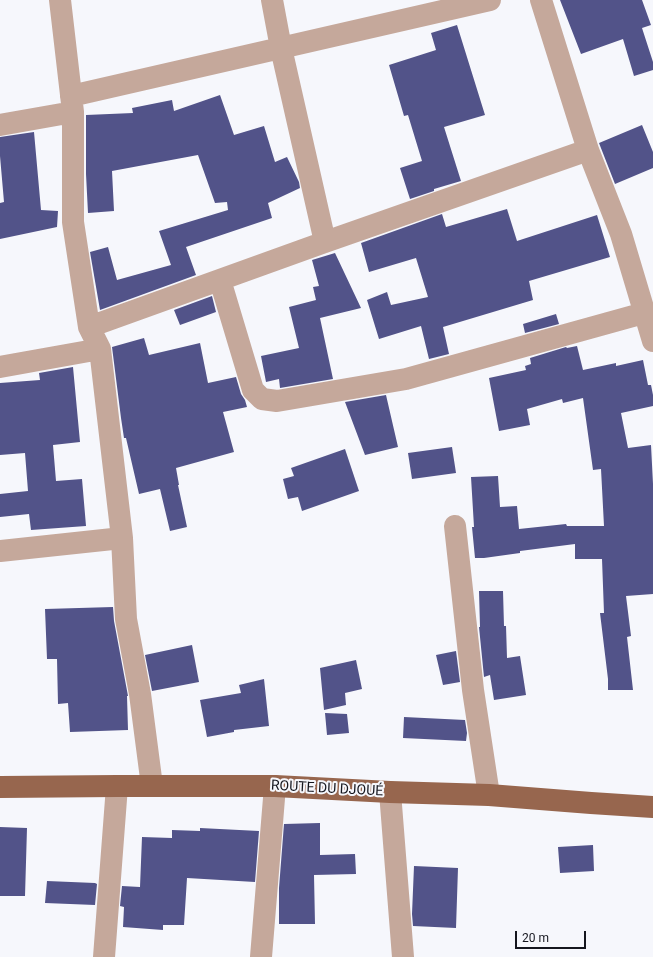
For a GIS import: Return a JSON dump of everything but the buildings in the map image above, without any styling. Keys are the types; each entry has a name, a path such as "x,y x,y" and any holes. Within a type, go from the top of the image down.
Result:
{"main road":[{"name":"ROUTE DU DJOUÉ","path":"0,787 275,786 489,795 653,806"}],"street":[{"path":"60,0 72,104 73,222 89,327 100,349 122,538 126,619 140,694 152,786"},
{"path":"272,0 281,48 325,242"},
{"path":"0,125 72,104 281,48 490,0"},
{"path":"541,0 588,150 621,234 653,342"},
{"path":"89,327 325,242 588,150"},
{"path":"220,280 253,390 262,399 278,401 406,379 644,313"},
{"path":"0,367 100,349"},
{"path":"455,526 473,690 489,795"},
{"path":"0,551 122,538"},
{"path":"104,957 117,786"},
{"path":"261,957 275,786"},
{"path":"390,792 403,957"}]}
